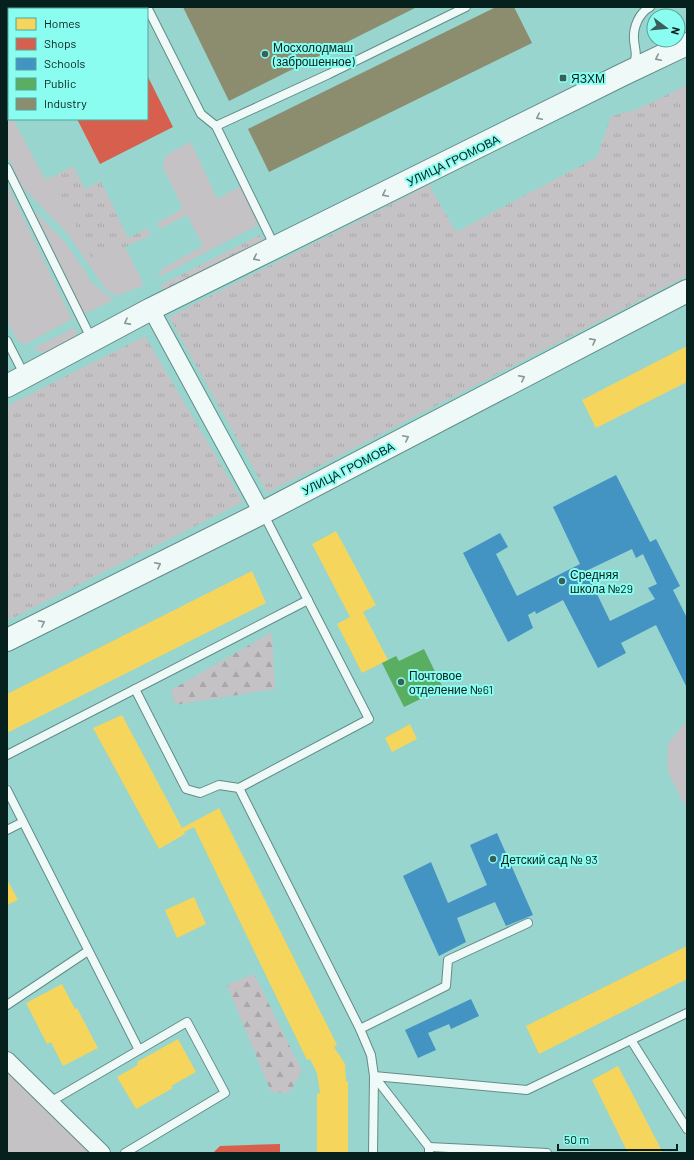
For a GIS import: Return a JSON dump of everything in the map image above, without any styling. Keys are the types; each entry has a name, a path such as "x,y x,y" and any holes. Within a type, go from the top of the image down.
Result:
{"street":[{"name":"УЛИЦА ГРОМОВА","path":"16,381 151,310 687,44"},
{"name":"УЛИЦА ГРОМОВА","path":"7,640 262,513 687,292"},
{"path":"151,310 262,513"},
{"path":"7,1060 102,1153"}],"lane":[{"path":"216,126 329,74 466,7"},
{"path":"629,72 636,60 637,49 634,40 635,27 638,18 650,7"},
{"path":"148,9 201,114 216,126 276,249"},
{"path":"7,168 92,341"},
{"path":"7,340 16,381"},
{"path":"135,689 186,789 200,793 218,785 239,788 369,719 262,513"},
{"path":"7,755 308,600"},
{"path":"239,788 360,1029 371,1055 374,1076 373,1153"},
{"path":"7,790 139,1050"},
{"path":"7,830 23,822"},
{"path":"360,1029 446,986 448,960 528,923"},
{"path":"7,1005 88,951"},
{"path":"374,1076 528,1090 687,1013"},
{"path":"50,1102 187,1022 225,1093 125,1153"},
{"path":"631,1040 687,1130"},
{"path":"374,1076 429,1150 547,1153"}],"green space":[{"path":"687,85 687,276 267,493 169,317 429,185 456,232 597,157 611,116 635,110"},
{"path":"7,107 8,120 14,120 45,179 52,177 93,262 125,247 144,285 117,296 107,291 67,233 22,187 7,155"},
{"path":"191,142 217,199 241,186 258,225 159,277 159,274 163,268 203,246 187,215 160,229 157,223 180,210 182,206 163,168 164,159 169,153"},
{"path":"73,166 85,189 101,181 128,238 147,228 151,235 93,262 52,177"},
{"path":"7,184 72,319 24,345 16,339 7,320"},
{"path":"34,210 64,241 82,266 91,282 114,300 84,314"},
{"path":"260,235 267,248 170,294 164,290 161,285"},
{"path":"76,327 76,337 51,354 37,351 33,348"},
{"path":"145,336 243,502 7,621 7,406"},
{"path":"272,632 275,689 175,705 171,690"},
{"path":"687,720 687,810 667,767 668,744"},
{"path":"254,974 302,1071 289,1093 271,1092 227,985"},
{"path":"7,1070 91,1153 7,1153"}],"building: Homes":[{"path":"687,346 687,382 596,428 582,400"},
{"path":"336,531 376,605 363,612 388,660 362,673 337,624 350,617 312,544"},
{"path":"252,571 266,603 7,733 7,694"},
{"path":"122,715 182,828 219,808 337,1045 334,1047 345,1064 346,1081 348,1082 348,1153 317,1153 317,1094 320,1093 317,1073 310,1059 307,1060 194,827 159,849 93,728"},
{"path":"410,724 417,739 392,752 385,738"},
{"path":"9,883 18,900 7,905 7,884"},
{"path":"194,897 206,924 177,938 165,910"},
{"path":"687,946 687,979 539,1054 526,1026"},
{"path":"62,984 75,1009 77,1008 98,1048 63,1066 51,1042 47,1044 26,1003"},
{"path":"178,1039 196,1072 171,1086 173,1088 136,1109 117,1077 138,1065 137,1062"},
{"path":"618,1066 663,1153 628,1153 592,1080"}],"building: Shops":[{"path":"113,7 114,8 22,8"},
{"path":"148,77 173,127 100,164 78,120 148,120"},
{"path":"280,1144 280,1153 213,1153 220,1146"}],"building: Schools":[{"path":"616,475 650,542 656,539 680,586 673,590 687,618 687,688 656,625 621,643 626,653 598,668 563,600 536,614 535,611 528,615 533,628 508,642 463,553 500,533 508,547 496,554 517,596 580,564 553,507","holes":["632,549 636,558 643,554 657,584 648,588 655,599 610,621 586,571"]},
{"path":"497,833 533,915 506,926 495,902 457,918 466,942 439,956 403,876 431,862 448,903 487,885 470,845"},
{"path":"471,999 479,1016 451,1029 449,1024 428,1033 436,1050 418,1058 405,1030"}],"building: Public":[{"path":"424,649 443,688 404,707 382,663 396,656 399,661"}],"building: Industry":[{"name":"Мосхолодмаш (заброшенное)","path":"183,7 417,7 229,101"},
{"path":"496,7 514,7 532,43 269,172 248,129"}],"place":[{"name":"Мосхолодмаш (заброшенное)","path":"265,54"},
{"name":"ЯЗХМ","path":"563,78"},
{"name":"Средняя школа №29","path":"562,581"},
{"name":"Почтовое отделение №61","path":"401,682"},
{"name":"Детский сад № 93","path":"493,859"}]}
